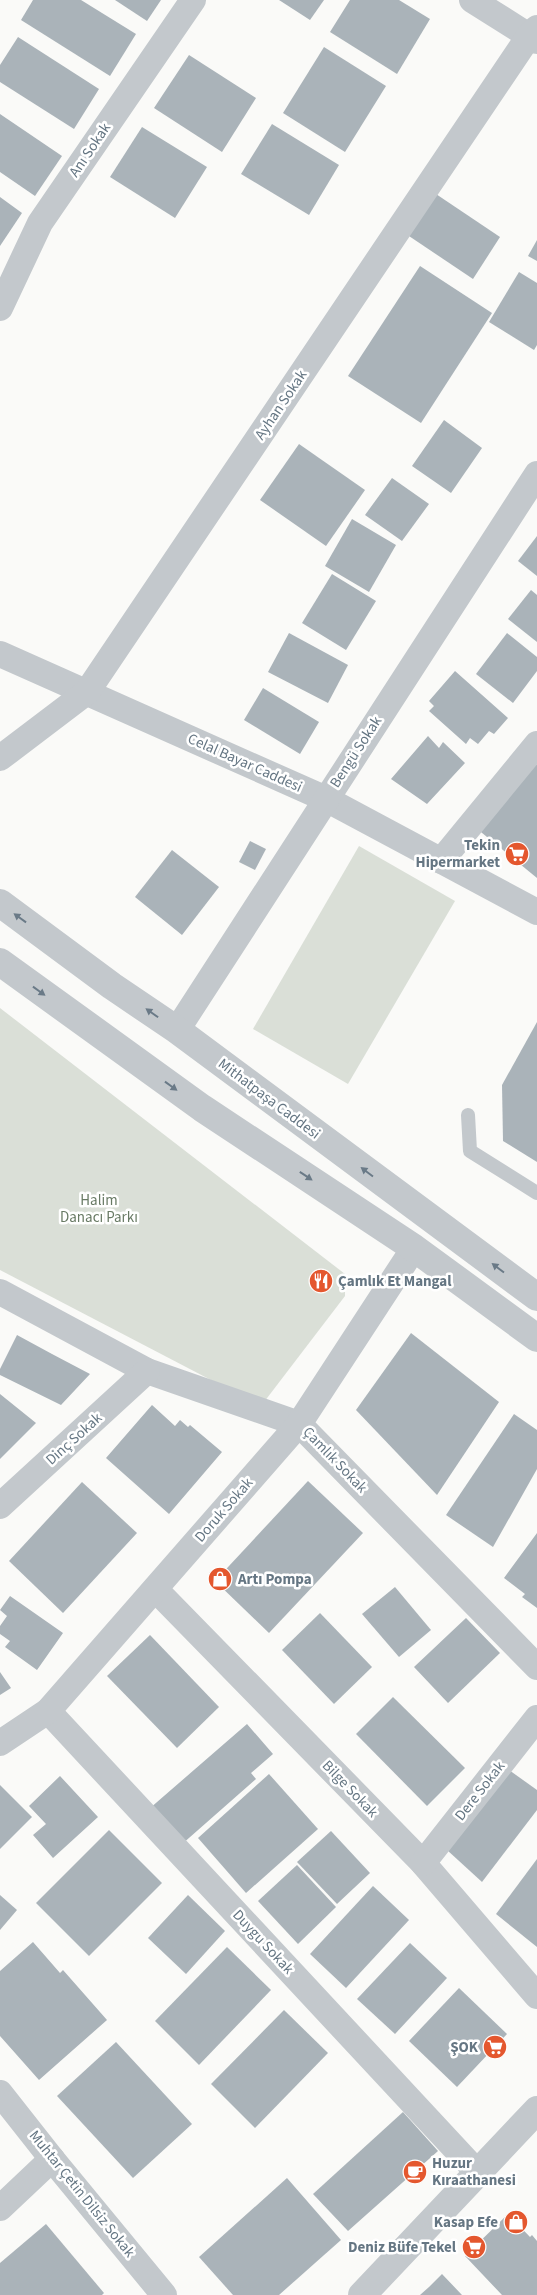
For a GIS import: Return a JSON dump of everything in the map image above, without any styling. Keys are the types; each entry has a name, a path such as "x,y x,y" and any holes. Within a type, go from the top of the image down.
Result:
{"street":[{"name":"Anı Sokak","path":"0,308 40,223 193,0"},
{"path":"472,0 534,35"},
{"name":"Ayhan Sokak","path":"0,758 87,692 534,35"},
{"name":"Bengü Sokak","path":"177,1030 537,474"},
{"name":"Celal Bayar Caddesi","path":"0,654 326,799 537,912"},
{"path":"441,861 537,744"},
{"name":"Mithatpaşa Caddesi","path":"0,903 177,1030 537,1298"},
{"path":"0,962 202,1108 414,1248 537,1338"},
{"name":"Doruk Sokak","path":"0,1743 48,1711 156,1590 299,1424 414,1248"},
{"name":"Çamlık Sokak","path":"0,1292 148,1372 299,1424 537,1667"},
{"name":"Dinç Sokak","path":"0,1506 148,1372"},
{"name":"Bilge Sokak","path":"156,1590 423,1863 537,1996"},
{"name":"Duygu Sokak","path":"48,1711 478,2172"},
{"name":"Dere Sokak","path":"423,1863 537,1718"},
{"name":"Muhtar Çetin Dilsiz Sokak","path":"0,2093 52,2160 164,2295"},
{"path":"362,2295 478,2172 535,2116"},
{"path":"0,2208 52,2160"}],"lane":[{"path":"468,1115 470,1151 537,1193"}],"green space":[{"path":"359,846 455,901 348,1084 253,1029"},
{"name":"Halim Danacı Parkı","path":"0,1008 345,1274 345,1296 261,1406 0,1270"}],"building":[{"path":"33,0 81,0 136,34 110,76 21,20"},
{"path":"115,0 161,0 147,21"},
{"path":"279,0 324,0 310,20"},
{"path":"350,0 399,0 430,19 397,74 330,32"},
{"path":"18,37 99,89 74,129 0,82 0,65"},
{"path":"324,47 386,86 345,152 283,113"},
{"path":"189,55 256,98 222,152 154,108"},
{"path":"0,114 62,156 35,196 0,172"},
{"path":"272,124 339,165 309,215 241,174"},
{"path":"142,127 207,167 175,218 110,177"},
{"path":"430,190 500,237 473,279 403,232"},
{"path":"0,197 22,213 0,246"},
{"path":"537,240 537,261 528,256"},
{"path":"420,266 492,313 421,423 348,376"},
{"path":"519,272 537,283 537,345 534,350 489,322"},
{"path":"444,420 482,448 451,493 412,466"},
{"path":"299,444 365,490 326,546 260,500"},
{"path":"392,478 429,504 402,541 365,515"},
{"path":"352,519 396,545 369,592 325,566"},
{"path":"537,536 537,576 518,561"},
{"path":"332,574 376,601 346,650 302,623"},
{"path":"531,590 537,595 537,642 508,619"},
{"path":"289,633 348,665 328,703 268,672"},
{"path":"507,633 537,657 537,671 513,703 476,674"},
{"path":"455,671 508,718 494,734 489,731 478,744 470,738 466,744 429,711 434,706 429,701"},
{"path":"263,688 319,722 300,754 244,720"},
{"path":"428,736 439,748 443,742 465,763 427,804 391,779"},
{"path":"531,760 537,765 537,878 476,828"},
{"path":"250,841 266,849 255,870 239,862"},
{"path":"172,850 219,887 182,935 135,897"},
{"path":"537,1022 537,1162 503,1141 502,1085"},
{"path":"411,1333 499,1402 437,1495 356,1410"},
{"path":"17,1335 90,1374 61,1405 0,1375 0,1369"},
{"path":"0,1394 36,1423 0,1459"},
{"path":"152,1405 175,1426 180,1420 188,1427 190,1425 222,1452 169,1514 106,1458"},
{"path":"514,1414 537,1430 537,1469 493,1547 446,1515"},
{"path":"308,1481 363,1533 269,1633 215,1581"},
{"path":"82,1482 137,1533 63,1613 9,1561"},
{"path":"537,1533 537,1608 522,1597 525,1594 504,1578"},
{"path":"395,1587 431,1630 399,1657 362,1614"},
{"path":"10,1596 63,1633 37,1670 5,1647 10,1641 0,1634 0,1626 7,1616 0,1610"},
{"path":"320,1613 372,1667 334,1704 282,1650"},
{"path":"466,1618 500,1653 448,1703 414,1667"},
{"path":"150,1635 219,1707 177,1748 107,1676"},
{"path":"0,1672 11,1688 0,1695"},
{"path":"393,1697 465,1768 427,1806 356,1734"},
{"path":"247,1724 273,1754 251,1773 256,1779 181,1845 149,1809"},
{"path":"509,1770 537,1790 537,1810 482,1882 447,1850"},
{"path":"269,1774 318,1829 246,1893 198,1838"},
{"path":"60,1776 98,1817 53,1858 33,1835 46,1824 29,1806"},
{"path":"0,1785 32,1817 0,1849"},
{"path":"109,1830 162,1883 89,1956 36,1903"},
{"path":"331,1831 370,1873 337,1904 297,1862"},
{"path":"537,1859 537,1947 496,1914"},
{"path":"297,1865 336,1907 298,1944 258,1901"},
{"path":"373,1886 409,1920 346,1988 310,1954"},
{"path":"0,1895 17,1910 0,1930"},
{"path":"188,1895 225,1931 186,1974 148,1938"},
{"path":"33,1942 60,1973 63,1970 107,2020 39,2080 0,2036 0,1971"},
{"path":"410,1943 447,1978 395,2034 357,1999"},
{"path":"227,1947 271,1990 199,2065 155,2021"},
{"path":"459,1988 507,2034 457,2087 409,2041"},
{"path":"284,2010 328,2053 255,2128 211,2084"},
{"path":"116,2042 192,2124 133,2178 57,2096"},
{"path":"403,2112 438,2151 348,2231 313,2194"},
{"path":"287,2178 341,2240 279,2295 233,2295 199,2257"},
{"path":"508,2214 530,2237 532,2235 537,2241 537,2295 502,2295 465,2256"},
{"path":"46,2224 104,2293 102,2295 0,2295 0,2263"},
{"path":"442,2274 462,2295 420,2295 429,2287"}],"place":[{"name":"Tekin Hipermarket","path":"517,854"},
{"name":"Çamlık Et Mangal","path":"321,1281"},
{"name":"Artı Pompa","path":"220,1579"},
{"name":"ŞOK","path":"495,2047"},
{"name":"Huzur Kıraathanesi","path":"415,2172"},
{"name":"Kasap Efe","path":"516,2222"},
{"name":"Deniz Büfe Tekel","path":"474,2247"}]}
